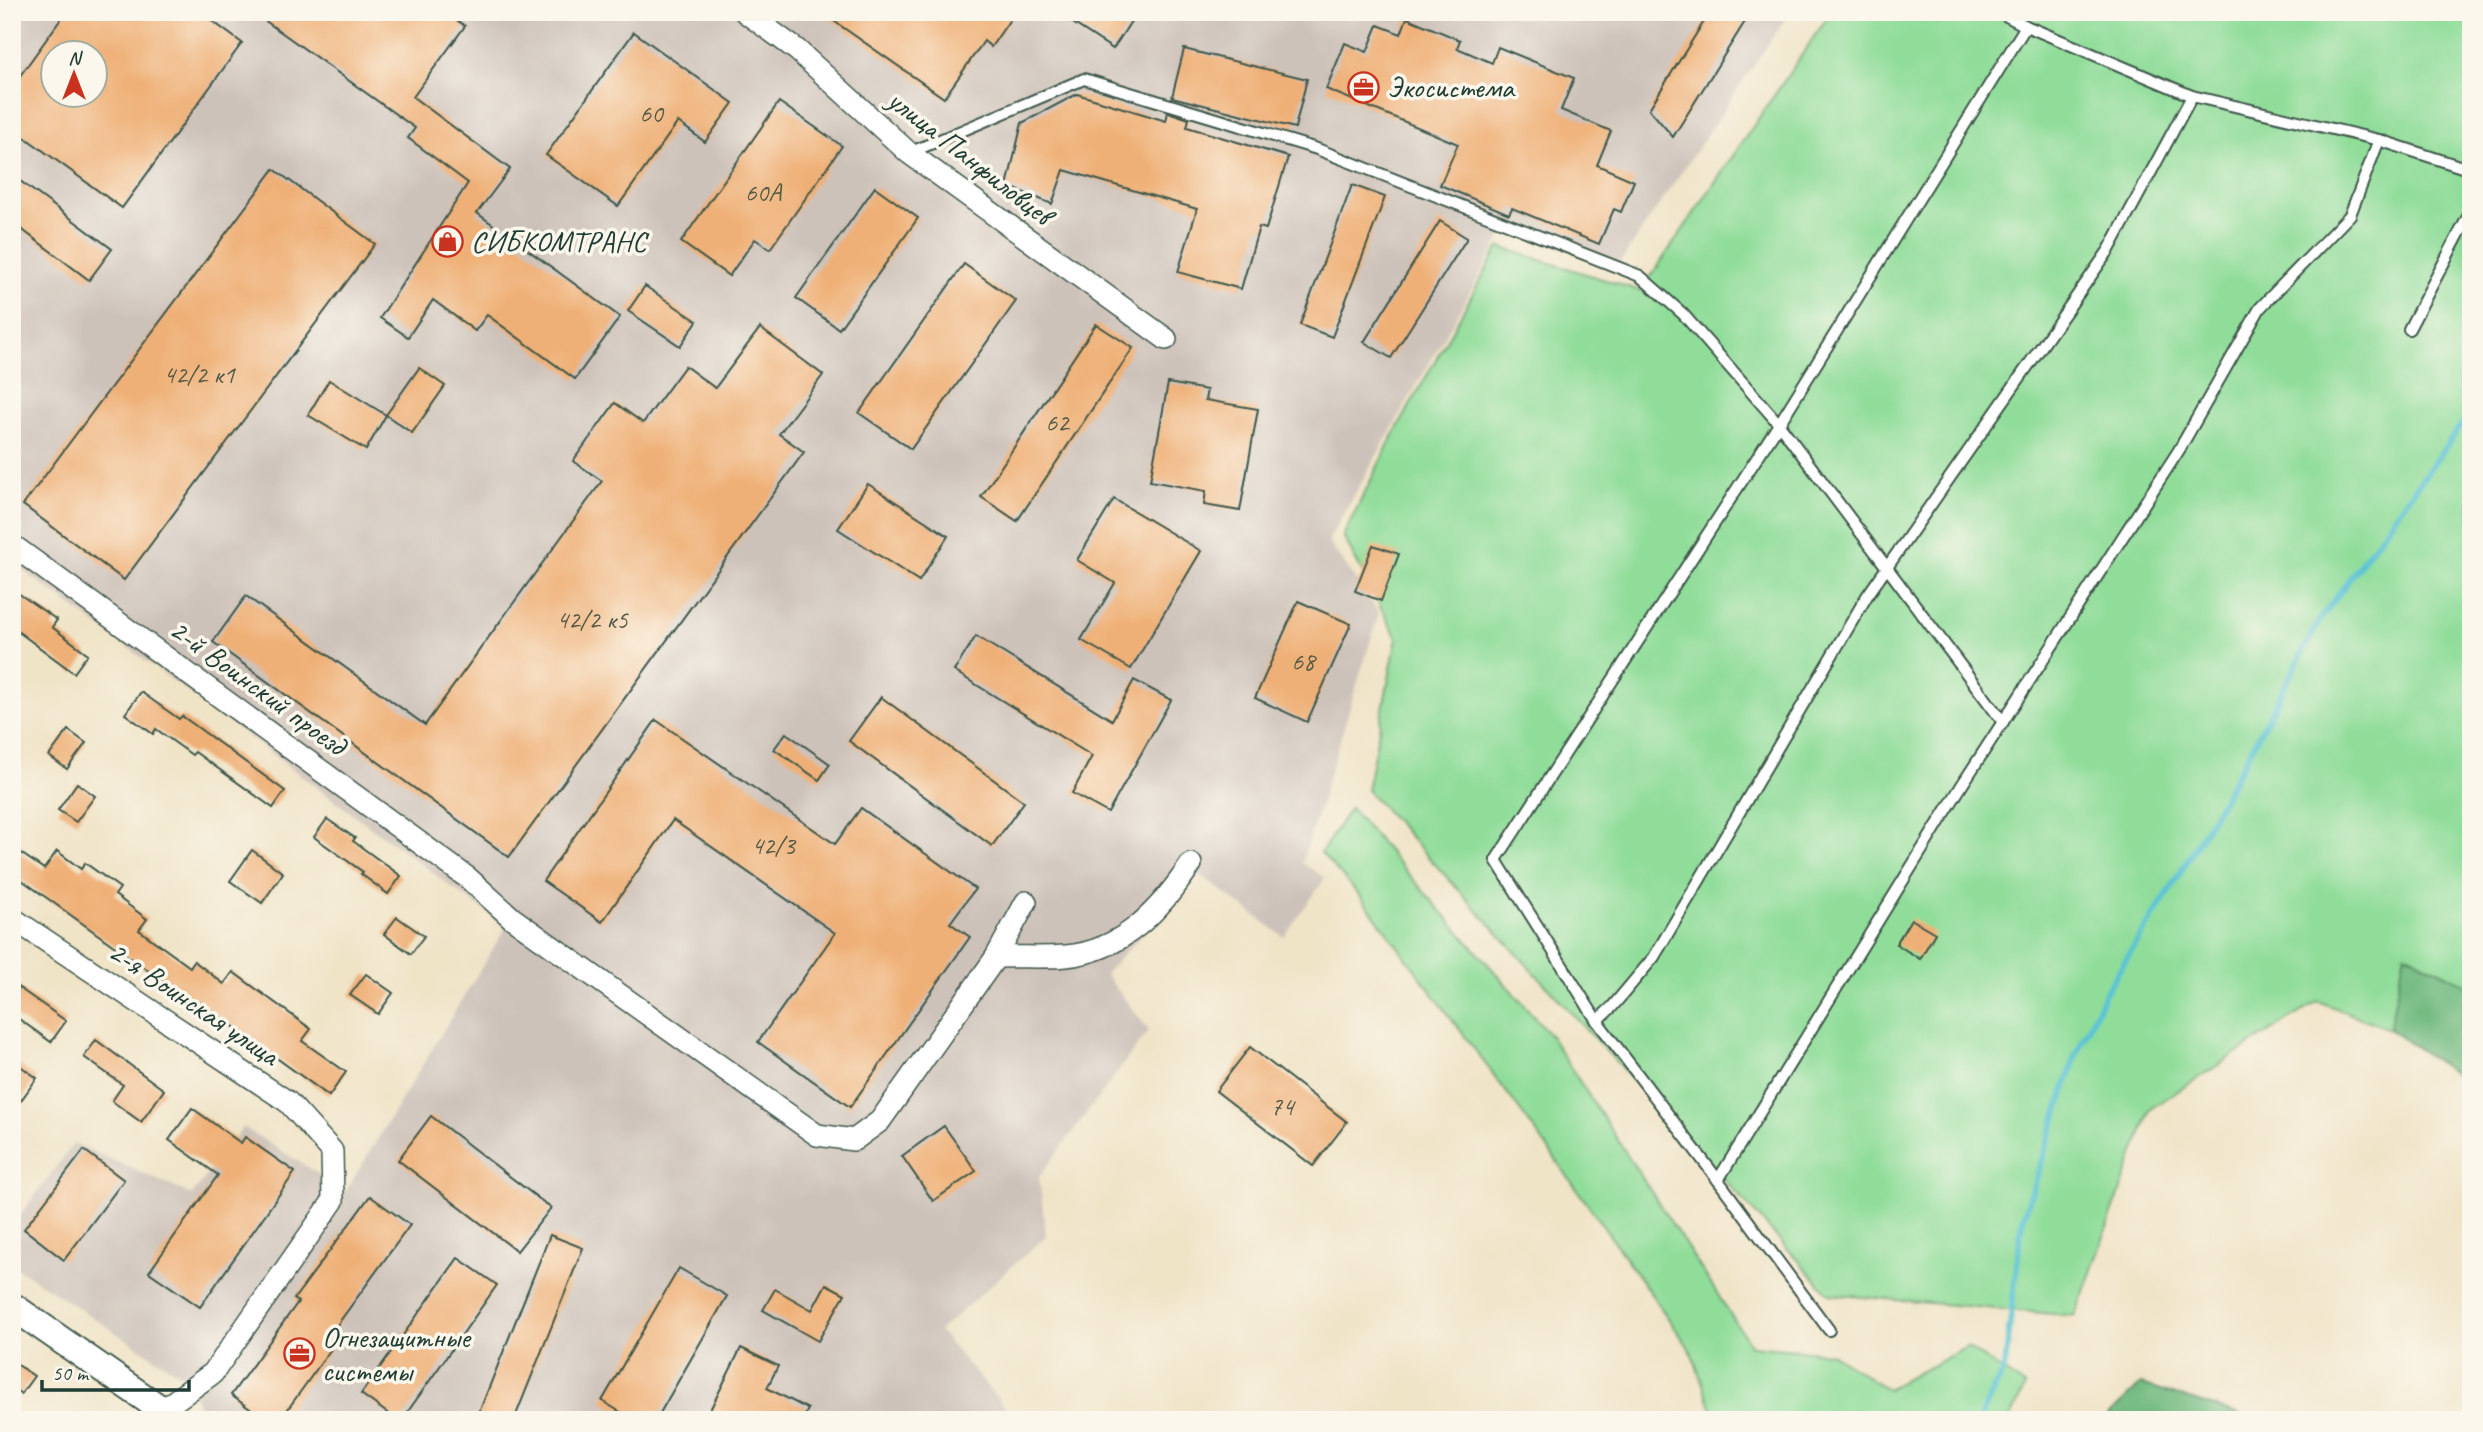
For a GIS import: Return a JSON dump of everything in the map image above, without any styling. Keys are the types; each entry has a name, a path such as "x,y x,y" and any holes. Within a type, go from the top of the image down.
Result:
{"street":[{"name":"улица Панфиловцев","path":"745,12 797,50 909,153 1166,339"},
{"name":"2-й Воинский проезд","path":"12,545 468,878 512,918 817,1135 854,1140 880,1121 996,957 1026,902"},
{"path":"996,957 1067,956 1114,943 1135,930 1171,894 1191,864"},
{"name":"2-я Воинская улица","path":"12,918 288,1102 332,1151 333,1201 213,1373 163,1417"},
{"path":"12,1306 163,1417"}],"lane":[{"path":"1999,12 2192,96 2379,140 2468,169 2471,182"},
{"path":"1829,1330 1597,1021 1496,860 1779,424 2026,26"},
{"path":"909,153 1084,79 1317,149 1640,276 1683,314 1779,424 2003,722"},
{"path":"1597,1021 1654,957 1860,608 2109,250 2192,96"},
{"path":"1718,1180 2003,722 2179,450 2260,308 2350,215 2379,140"},
{"path":"2409,328 2471,211"}],"shaded area":[{"path":"12,12 1790,12 1617,267 1506,229 1328,541 1379,613 1302,863 1325,878 1284,937 1199,874 1105,974 1149,1030 1039,1177 1046,1236 939,1331 1016,1420 215,1420 201,1410 186,1378 12,1265 12,1226 74,1143 192,1195 243,1127 346,1191 506,927 12,562"}],"green space":[{"path":"1831,12 2471,12 2471,987 2405,953 2389,1029 2318,1001 2150,1109 2075,1316 1829,1294 1367,790 1397,638 1343,536 1393,436 1499,247 1641,291"},
{"path":"1350,808 1547,1031 1751,1346 1831,1353 1887,1389 1967,1347 2025,1386 2010,1420 1716,1420 1690,1349 1534,1129 1360,896 1321,853"},
{"path":"2405,953 2471,987 2471,1085 2389,1029"},
{"path":"2141,1384 2256,1420 2104,1420"}],"building":[{"path":"66,12 200,12 242,43 122,208 12,128 12,87 38,51 38,108 108,108 108,38 47,38"},
{"path":"253,12 445,12 465,26 413,97 510,169 477,213 620,317 575,379 487,315 475,331 433,300 408,337 380,318 468,183 408,138 415,128"},
{"path":"821,12 1015,12 991,47 984,41 944,98"},
{"path":"1056,12 1137,12 1113,49"},
{"path":"1710,12 1751,12 1673,137 1649,109"},
{"path":"1407,18 1460,40 1457,48 1492,63 1498,47 1574,78 1561,110 1611,131 1597,165 1634,181 1621,212 1614,209 1599,244 1512,208 1509,214 1440,185 1458,144 1326,89 1345,43 1367,52 1378,25 1401,34"},
{"path":"634,32 733,103 705,142 678,122 618,206 546,155"},
{"path":"1184,49 1307,79 1295,128 1172,97"},
{"path":"1077,94 1166,121 1168,112 1189,119 1187,127 1288,157 1266,229 1259,227 1241,289 1178,272 1197,209 1064,170 1052,204 1007,186 1022,123"},
{"path":"779,102 842,146 770,249 755,239 729,276 681,242"},
{"path":"274,169 375,244 124,580 23,505"},
{"path":"12,175 112,249 89,280 12,222"},
{"path":"1352,185 1385,197 1332,337 1300,325"},
{"path":"875,187 918,218 839,329 796,298"},
{"path":"1440,221 1467,238 1391,358 1364,342"},
{"path":"964,264 1016,301 911,449 859,413"},
{"path":"645,286 697,321 680,346 628,311"},
{"path":"1096,324 1133,348 1017,521 981,497"},
{"path":"760,328 823,375 779,434 804,452 509,857 213,642 246,596 425,725 602,481 573,461 615,403 643,423 685,366 715,388"},
{"path":"419,368 445,386 412,433 386,415"},
{"path":"329,380 386,415 366,450 308,415"},
{"path":"1168,383 1207,390 1205,400 1258,409 1240,511 1204,505 1206,491 1150,481"},
{"path":"868,484 948,536 919,581 838,529"},
{"path":"1114,499 1201,551 1131,669 1081,640 1115,583 1077,560"},
{"path":"1373,545 1399,554 1381,601 1355,591"},
{"path":"12,589 57,620 52,627 88,654 74,673 12,627"},
{"path":"1298,601 1351,624 1307,722 1255,698"},
{"path":"976,636 1112,720 1134,680 1171,700 1108,813 1072,793 1092,756 954,671"},
{"path":"141,692 179,719 182,716 285,791 273,808 195,752 192,755 156,729 153,734 125,714"},
{"path":"881,697 1024,802 992,846 849,741"},
{"path":"656,720 835,844 861,808 975,889 950,923 970,937 850,1107 758,1042 835,933 673,820 602,922 543,881"},
{"path":"68,730 86,743 67,769 49,756"},
{"path":"786,733 830,764 819,780 774,749"},
{"path":"77,783 95,796 76,822 58,810"},
{"path":"327,819 401,876 388,894 361,874 363,872 314,837"},
{"path":"12,847 44,869 57,851 81,869 85,863 120,888 115,895 147,919 139,930 190,967 194,961 224,984 233,972 311,1029 302,1041 346,1072 329,1096 201,1003 195,1012 171,994 174,989 12,873"},
{"path":"252,850 283,873 262,903 230,881"},
{"path":"397,917 424,936 411,954 384,934"},
{"path":"1911,919 1935,933 1920,959 1896,944"},
{"path":"366,974 393,993 378,1014 350,995"},
{"path":"12,983 66,1021 51,1042 12,1014"},
{"path":"96,1040 164,1090 141,1122 112,1101 123,1085 84,1057"},
{"path":"1250,1047 1347,1122 1313,1166 1216,1091"},
{"path":"12,1060 37,1078 12,1113"},
{"path":"192,1108 241,1143 245,1137 295,1172 200,1307 149,1272 218,1175 169,1140"},
{"path":"431,1116 551,1208 517,1251 398,1160"},
{"path":"944,1126 976,1171 933,1201 902,1156"},
{"path":"84,1150 124,1180 64,1260 24,1229"},
{"path":"370,1196 410,1225 324,1343 331,1349 280,1420 265,1420 231,1395 298,1302 294,1299"},
{"path":"550,1235 583,1248 514,1420 476,1420"},
{"path":"458,1258 497,1285 402,1420 397,1420 361,1394"},
{"path":"679,1268 727,1296 656,1420 634,1420 602,1401"},
{"path":"826,1284 845,1294 818,1341 763,1310 775,1289 812,1310"},
{"path":"741,1348 778,1366 767,1388 808,1409 803,1420 705,1420"},
{"path":"12,1361 34,1376 21,1394 12,1387"}],"waterway":[{"path":"1979,1420 2005,1366 2022,1222 2076,1055 2106,991 2175,882 2247,757 2321,618 2471,412"}],"place":[{"name":"Экосистема","path":"1364,87"},
{"name":"СИБКОМТРАНС","path":"448,241"},
{"name":"Огнезащитные системы","path":"299,1354"}]}
